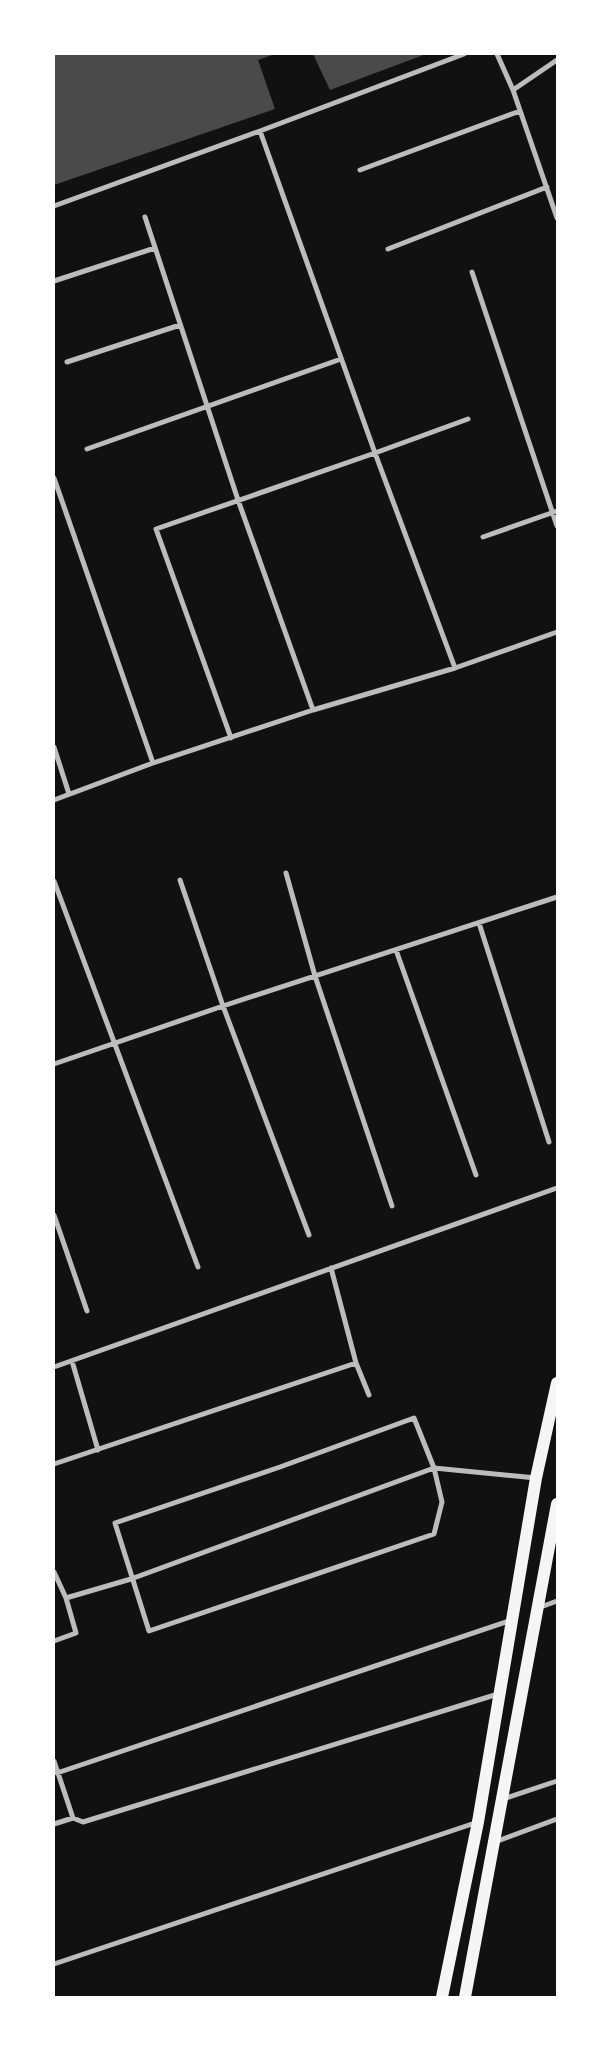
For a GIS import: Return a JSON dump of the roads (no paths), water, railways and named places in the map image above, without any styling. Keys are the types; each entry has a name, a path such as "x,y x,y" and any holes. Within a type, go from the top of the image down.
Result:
{"highway":[{"path":"442,1997 478,1822 499,1694 514,1619 536,1478 557,1383"},
{"path":"465,1997 557,1504"}],"street":[{"path":"54,206 464,54"},
{"path":"497,54 513,90 557,218"},
{"path":"513,90 557,60"},
{"path":"360,170 520,111"},
{"path":"260,131 375,453 455,668"},
{"path":"388,249 547,187"},
{"path":"145,217 238,500 313,710"},
{"path":"54,281 155,248"},
{"path":"472,272 555,512 557,526"},
{"path":"67,362 180,325"},
{"path":"88,449 341,359"},
{"path":"231,738 156,529 468,419"},
{"path":"54,478 152,763"},
{"path":"483,537 555,512"},
{"path":"54,800 152,763 313,710 455,668 557,632"},
{"path":"54,747 69,794"},
{"path":"286,873 315,976 392,1206"},
{"path":"180,880 223,1006 308,1235"},
{"path":"54,882 198,1267"},
{"path":"54,1064 223,1006 557,897"},
{"path":"478,923 550,1142"},
{"path":"396,950 476,1175"},
{"path":"54,1367 557,1188"},
{"path":"54,1216 87,1311"},
{"path":"331,1268 356,1363 369,1395"},
{"path":"72,1360 98,1450"},
{"path":"54,1464 356,1363"},
{"path":"414,1418 434,1468 442,1502 434,1534 149,1631 131,1579 115,1523 280,1467 414,1418"},
{"path":"66,1598 131,1579 434,1468 536,1478"},
{"path":"54,1572 66,1598 76,1633 54,1641"},
{"path":"538,1608 557,1601"},
{"path":"57,1773 514,1619"},
{"path":"54,1824 73,1818 83,1822 499,1694"},
{"path":"54,1762 73,1818"},
{"path":"502,1800 557,1781"},
{"path":"494,1843 557,1819"},
{"path":"54,1964 478,1822"}]}
